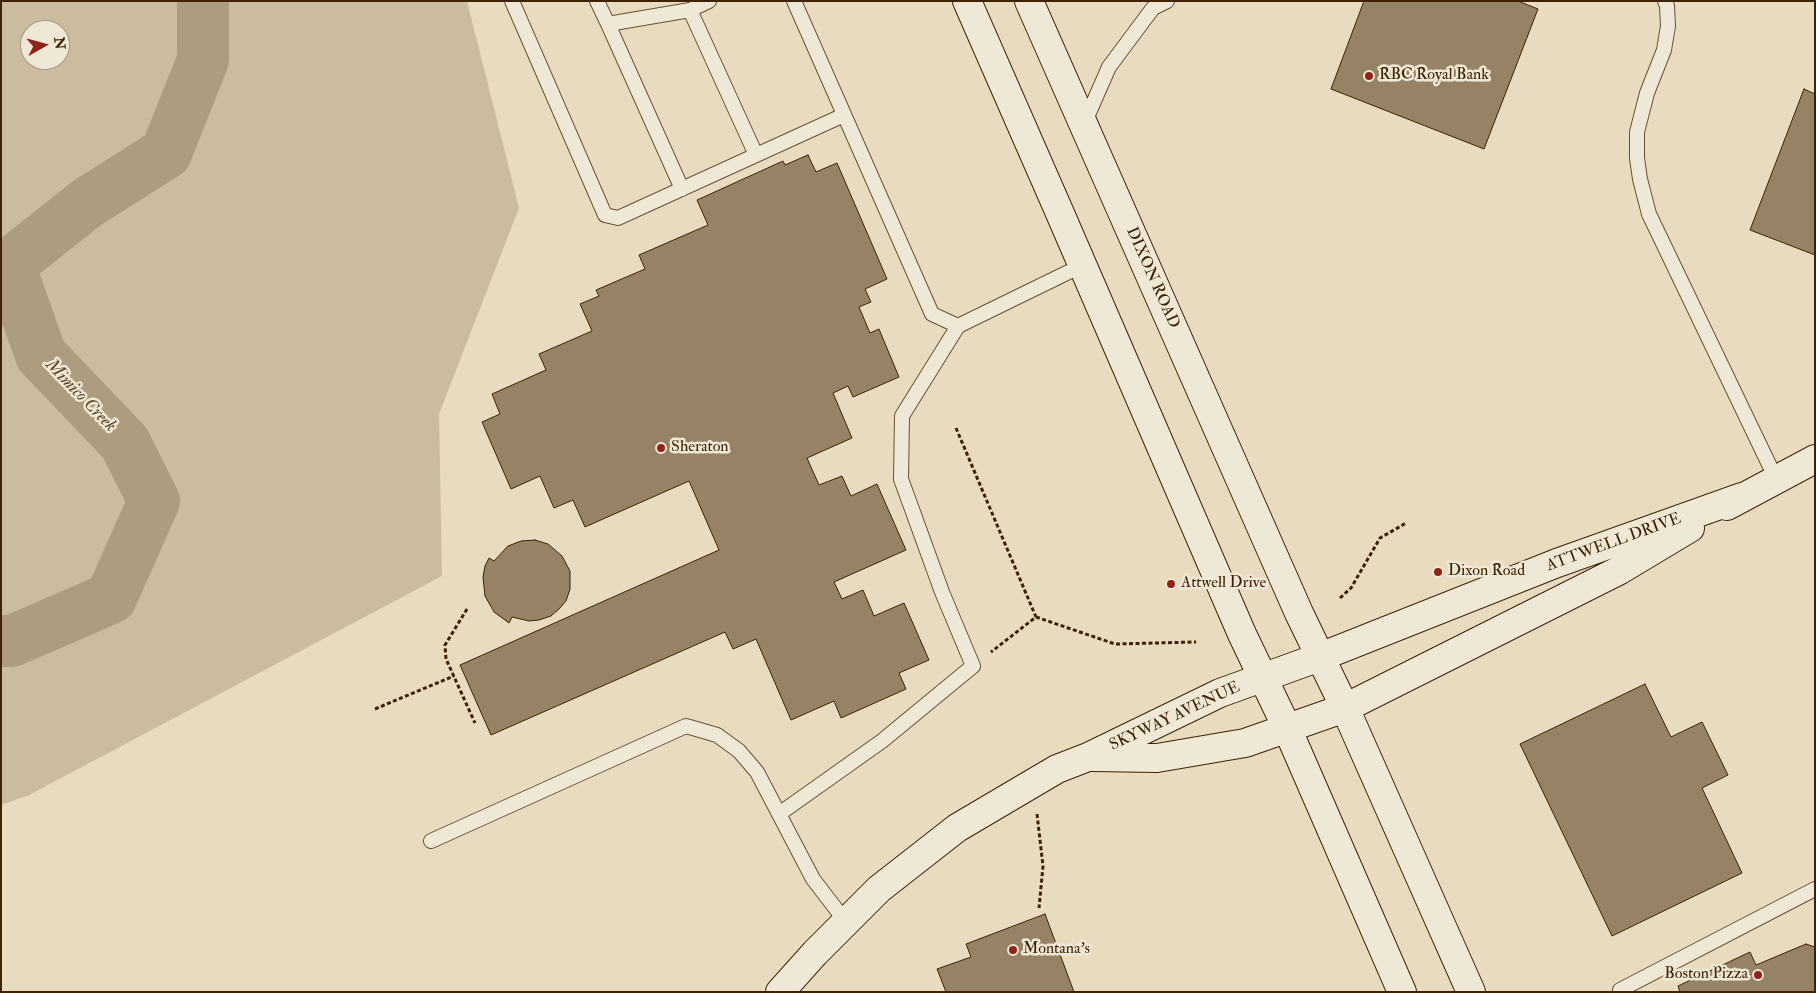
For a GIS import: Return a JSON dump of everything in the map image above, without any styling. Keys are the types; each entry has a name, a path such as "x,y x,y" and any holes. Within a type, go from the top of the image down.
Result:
{"main road":[{"path":"967,1 1262,678 1287,728 1402,992"},
{"name":"DIXON ROAD","path":"1029,1 1471,992"},
{"name":"ATTWELL DRIVE","path":"1287,728 1345,708 1620,570 1742,497 1815,459"},
{"name":"ATTWELL DRIVE","path":"1262,678 1320,657 1557,563 1742,497"},
{"name":"SKYWAY AVENUE","path":"780,992 879,889 957,828 1057,769 1088,757 1196,705 1262,678"},
{"name":"SKYWAY AVENUE","path":"1088,757 1156,758 1245,743 1287,728"}],"lane":[{"path":"512,1 605,215 618,218 844,115"},
{"path":"597,1 682,189"},
{"path":"608,24 690,10 709,1"},
{"path":"794,1 932,314 958,326"},
{"path":"1084,124 1109,67 1152,8 1167,1"},
{"path":"1665,1 1668,26 1664,50 1647,93 1637,132 1640,179 1649,214 1776,479"},
{"path":"690,10 756,155"},
{"path":"779,814 882,741 973,666 942,592 901,479 902,416 958,326 1083,265"},
{"path":"431,841 686,726 717,735 739,751 757,772 813,879 846,922"},
{"path":"1620,990 1815,889"}],"path":[{"path":"956,428 1036,617 1115,644 1196,642"},
{"path":"1340,598 1351,588 1380,538 1406,523"},
{"path":"467,609 445,645 446,659 475,723"},
{"path":"973,666 1036,617"},
{"path":"375,709 454,676"},
{"path":"1035,781 1043,866 1039,908"}],"shaded area":[{"path":"1,1 467,1 519,208 439,414 442,576 29,795 1,805"}],"building":[{"path":"1364,1 1518,1 1538,9 1484,149 1331,89"},
{"path":"1804,89 1815,94 1815,255 1750,230"},
{"name":"Sheraton","path":"808,155 816,172 837,163 887,279 865,289 871,302 859,307 870,333 879,329 899,377 853,397 848,386 833,393 852,438 807,458 819,485 842,476 851,496 877,484 906,550 834,582 842,599 863,590 874,616 904,603 929,660 899,673 906,689 841,718 834,701 791,720 756,639 733,649 725,632 491,735 460,665 719,550 689,481 585,527 573,500 554,508 540,476 511,489 482,422 500,414 492,394 546,370 539,354 592,331 580,304 599,296 596,290 645,269 639,255 708,225 697,200 783,161 785,165"},
{"path":"535,540 548,544 562,556 570,571 570,589 566,601 551,616 529,621 512,617 509,623 494,612 485,596 483,577 485,566 489,558 494,561 508,546 521,541"},
{"path":"1645,684 1671,737 1702,722 1728,775 1702,788 1742,873 1612,936 1520,744"},
{"name":"Montana's","path":"1045,914 1074,992 946,992 937,969 971,957 966,944"},
{"name":"Boston Pizza","path":"1806,944 1815,947 1815,992 1680,992 1678,986 1750,952 1756,965"}],"waterway":[{"name":"Mimico Creek","path":"1,641 12,641 111,598 154,501 125,443 41,355 9,265 87,203 166,153 203,60 203,1"}],"place":[{"name":"RBC Royal Bank","path":"1369,76"},
{"name":"Sheraton","path":"661,448"},
{"name":"Dixon Road","path":"1438,572"},
{"name":"Attwell Drive","path":"1171,584"},
{"name":"Montana's","path":"1013,950"},
{"name":"Boston Pizza","path":"1758,975"}]}
